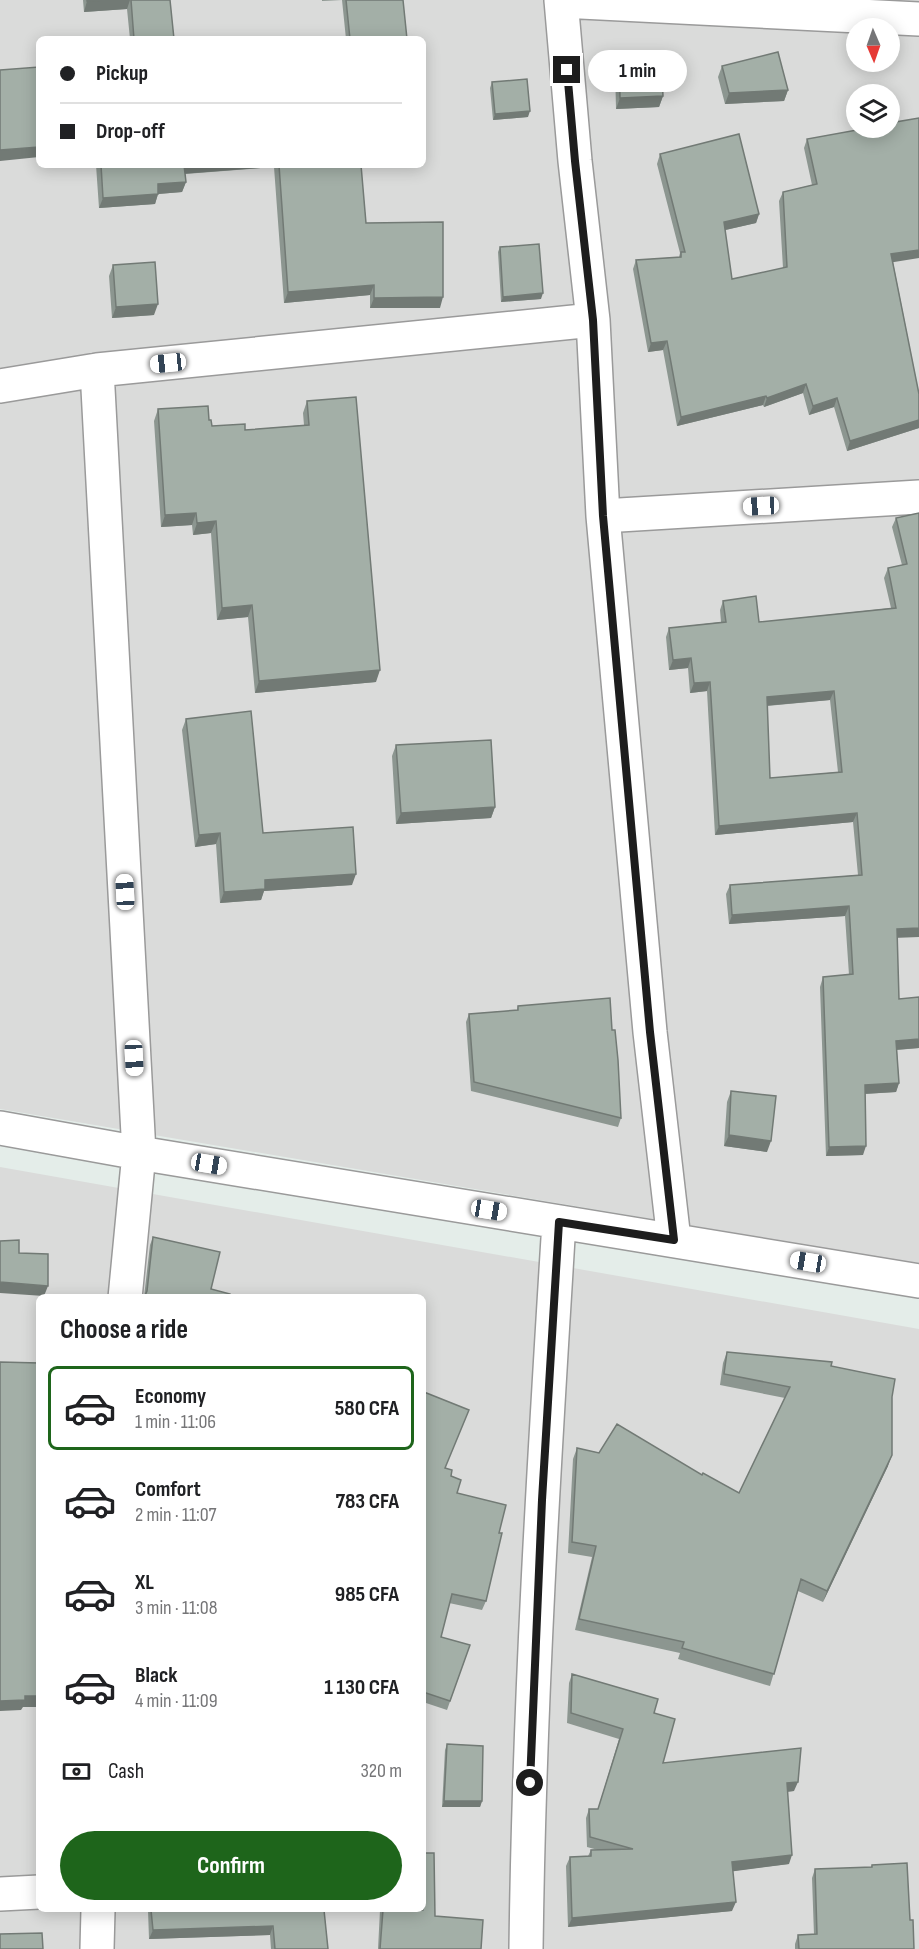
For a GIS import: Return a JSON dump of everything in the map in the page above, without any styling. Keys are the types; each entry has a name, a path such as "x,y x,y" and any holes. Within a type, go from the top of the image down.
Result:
{"street":[{"path":"674,1240 650,1032 603,516 593,320 575,161 561,1 919,20"},
{"path":"0,386 97,370 593,320"},
{"path":"97,370 139,1153 125,1294"},
{"path":"603,516 919,497"},
{"path":"0,1128 139,1153 919,1281"},
{"path":"526,1949 541,1512 559,1222"},
{"path":"0,1894 36,1892"},
{"path":"97,1949 98,1912"}],"shaded area":[{"path":"0,0 919,0 919,1264 0,1109"},
{"path":"0,1167 919,1329 919,1949 0,1949"}],"building":[{"path":"131,0 170,0 174,36 134,36"},
{"path":"346,0 403,0 407,36 350,36"},
{"path":"778,52 788,90 729,93 722,66"},
{"path":"661,54 663,96 620,98 619,57"},
{"path":"36,67 36,147 0,150 0,70"},
{"path":"527,79 530,111 495,114 492,82"},
{"path":"919,118 919,250 891,254 919,394 919,420 850,441 837,398 813,406 806,384 767,398 766,396 681,417 667,341 651,343 636,260 681,257 681,252 685,252 660,154 739,134 759,214 724,222 732,279 787,267 783,192 817,184 807,139 846,132 846,138 900,138 900,121"},
{"path":"101,168 184,168 186,182 158,184 158,194 103,198"},
{"path":"279,168 361,168 366,223 443,222 443,297 374,298 374,285 288,292"},
{"path":"539,244 543,293 503,297 500,247"},
{"path":"155,262 158,304 116,307 113,265"},
{"path":"356,397 380,670 259,681 252,605 222,608 216,521 197,523 196,513 165,515 158,409 208,406 212,426 245,424 245,430 309,425 307,401"},
{"path":"919,513 919,928 897,929 899,999 919,997 919,1039 896,1041 899,1083 865,1085 866,1146 829,1147 823,977 853,974 849,906 732,915 730,885 862,875 857,813 719,826 710,682 694,683 691,658 673,660 669,628 726,622 723,601 756,596 759,622 896,608 888,568 907,564 896,518","holes":["834,691 842,772 770,778 767,697"]},
{"path":"251,711 263,833 353,827 356,874 265,880 265,889 224,892 220,833 199,835 186,719"},
{"path":"491,740 495,807 401,813 396,745"},
{"path":"610,998 612,1030 615,1030 618,1060 621,1118 474,1082 469,1014 518,1010 518,1006"},
{"path":"731,1091 776,1096 771,1141 729,1135"},
{"path":"153,1237 220,1252 211,1289 230,1294 146,1294"},
{"path":"19,1240 19,1253 48,1254 48,1286 0,1282 0,1241"},
{"path":"727,1352 832,1362 831,1366 895,1379 892,1397 892,1455 827,1591 801,1579 774,1674 682,1648 684,1642 579,1619 596,1546 572,1542 577,1448 599,1453 617,1424 702,1475 703,1473 739,1493 790,1387 724,1374"},
{"path":"0,1362 36,1363 36,1696 25,1696 25,1700 0,1701"},
{"path":"426,1393 469,1410 445,1468 452,1470 451,1476 461,1480 457,1493 506,1505 486,1601 452,1594 441,1637 470,1645 450,1701 426,1693"},
{"path":"572,1674 658,1699 654,1713 675,1719 663,1763 801,1748 798,1782 787,1783 792,1855 732,1862 736,1902 572,1918 570,1857 591,1856 591,1850 633,1849 590,1837 589,1809 598,1809 623,1729 571,1713"},
{"path":"447,1744 483,1746 482,1801 444,1801"},
{"path":"426,1853 434,1853 435,1916 483,1920 481,1949 380,1949 383,1912 426,1912"},
{"path":"907,1863 914,1949 799,1949 798,1935 817,1934 815,1869"},
{"path":"151,1912 324,1912 328,1949 275,1949 273,1926 153,1930"},
{"path":"42,1933 43,1949 0,1949 0,1934"}],"route":[{"path":"530,1783 542,1500 559,1222 674,1240 650,1032 603,516 593,320 567,70"}]}
